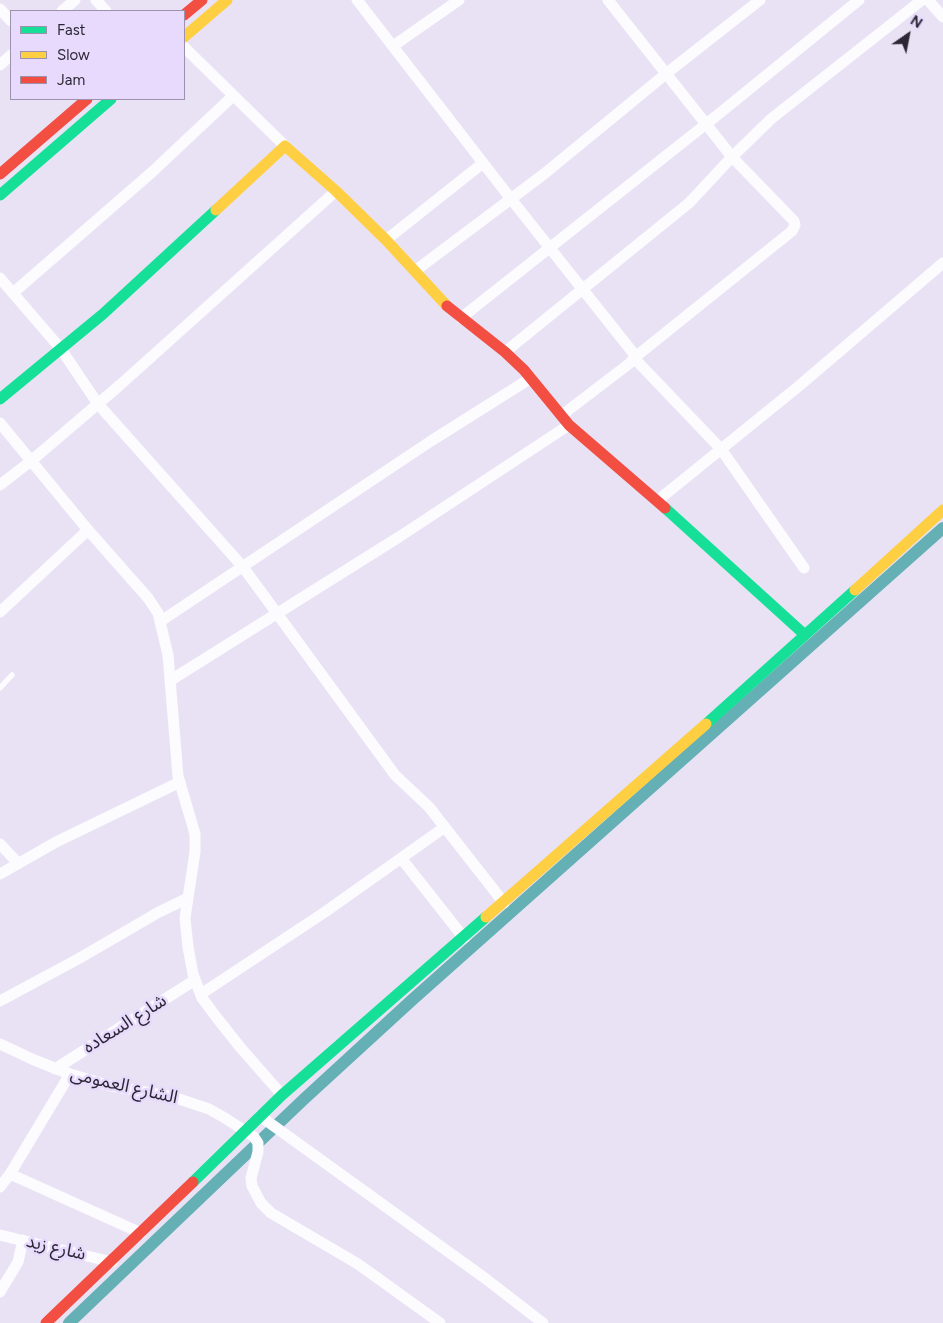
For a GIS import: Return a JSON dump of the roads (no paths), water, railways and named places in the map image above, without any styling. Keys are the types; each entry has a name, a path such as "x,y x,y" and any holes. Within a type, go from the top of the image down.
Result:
{"street":[{"path":"63,10 75,0"},
{"path":"96,0 105,10"},
{"path":"185,15 202,0"},
{"path":"185,35 227,0"},
{"path":"357,0 511,199 632,349 634,358 721,449 804,568"},
{"path":"393,46 459,0"},
{"path":"171,680 399,537 566,420 634,358 792,231 795,225 794,221 732,157 608,0"},
{"path":"415,271 560,161 760,0"},
{"path":"461,318 859,0"},
{"path":"505,352 688,203 771,119 922,0"},
{"path":"928,0 943,17"},
{"path":"0,9 10,20"},
{"path":"185,48 285,146 336,191 461,318 505,352 531,378 566,420 805,635"},
{"path":"0,65 10,56"},
{"path":"13,293 151,173 234,96"},
{"path":"0,174 86,100"},
{"path":"0,194 110,100"},
{"path":"0,399 103,314 285,146"},
{"path":"386,240 483,163"},
{"path":"0,485 98,404 336,191"},
{"path":"657,501 799,386 943,263"},
{"path":"0,278 60,349 98,404 243,567 395,775 420,797 504,903"},
{"path":"161,621 431,441 531,378"},
{"path":"0,423 88,530 148,598 158,613 168,655 174,736 180,782 195,834 195,852 185,918 188,947 195,980 201,994 217,1018 282,1095"},
{"path":"46,1323 112,1262 282,1095 692,737 943,510"},
{"path":"0,612 88,530"},
{"path":"0,874 56,842 180,782"},
{"path":"201,994 325,912 445,827"},
{"path":"0,844 18,864"},
{"path":"401,858 464,938"},
{"path":"0,1000 78,959 158,912 188,898"},
{"name":"شارع السعاده","path":"55,1069 195,980"},
{"name":"الشارع العمومى","path":"0,1044 70,1074 111,1086 173,1096 192,1102 209,1109 245,1131"},
{"path":"0,1187 10,1174 70,1074"},
{"path":"260,1116 486,1279 543,1323"},
{"path":"245,1131 254,1137 258,1143 252,1186 258,1199 271,1213 358,1264 440,1323"},
{"path":"10,1174 141,1233"},
{"name":"شارع زيد","path":"0,1235 112,1262"},
{"path":"0,1292 18,1262 23,1240"}],"lane":[{"path":"0,688 12,675"}],"waterway":[{"path":"69,1323 303,1100 412,1000 943,528"}]}
